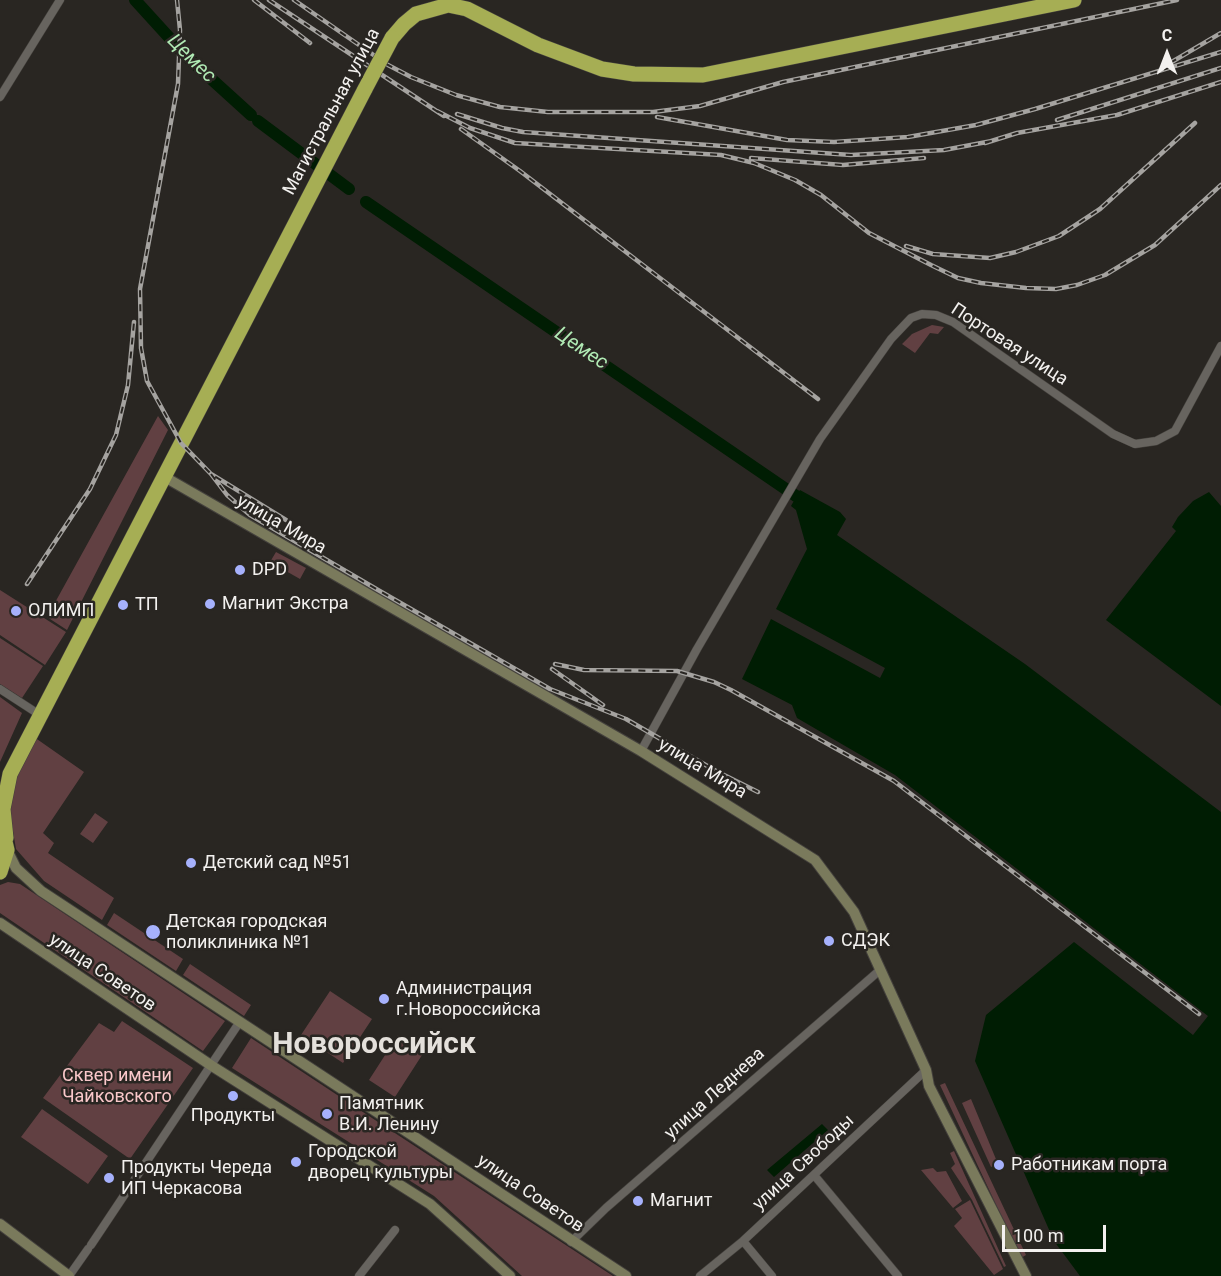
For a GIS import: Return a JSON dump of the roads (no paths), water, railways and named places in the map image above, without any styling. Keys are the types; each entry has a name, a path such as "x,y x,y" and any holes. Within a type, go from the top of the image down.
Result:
{"highway":[{"name":"Магистральная улица","path":"4,838 5,780 365,88 392,38 404,24 417,14 448,5 466,9 538,45 602,69 634,74 703,75 1074,0"},
{"path":"0,872 4,838"}],"street":[{"path":"0,98 60,0"},
{"name":"Портовая улица","path":"640,752 723,604 843,404 891,339 911,318 922,314 936,315 953,322 1113,434 1135,444 1156,441 1175,431 1221,346"},
{"name":"улица Мира","path":"163,476 640,752 814,860 854,912 926,1070 929,1086 1026,1276"},
{"path":"0,689 40,715"},
{"name":"улица Советов","path":"4,838 16,868 41,891 571,1242 626,1276"},
{"name":"улица Советов","path":"0,923 212,1066 430,1204 510,1276"},
{"name":"улица Леднева","path":"571,1242 606,1208 880,970"},
{"path":"0,1224 69,1276 239,1023"},
{"name":"улица Свободы","path":"700,1276 743,1240 926,1070"},
{"path":"814,1175 898,1276"},
{"path":"359,1276 395,1230"},
{"path":"743,1240 772,1276"}],"waterway":[{"name":"Цемес","path":"135,0 186,56 251,115"},
{"name":"Цемес","path":"258,121 349,189"},
{"name":"Цемес","path":"366,202 796,496"}],"railway":[{"path":"177,0 180,30 178,84 140,289 141,348 147,381 181,443 211,474 286,520"},
{"path":"254,0 310,43"},
{"path":"269,0 444,116"},
{"path":"294,0 388,65 411,77 456,95 500,107 548,112 653,112 700,106 783,82 1177,0"},
{"path":"1170,63 1221,33"},
{"path":"657,117 787,140 834,142 908,137 976,125 1035,109 1221,52"},
{"path":"1057,120 1221,68"},
{"path":"985,143 1017,133 1117,115 1221,82"},
{"path":"437,111 470,128 515,143 721,155 754,163 795,180 821,195 869,233 958,278 1026,288 1056,289 1077,285 1105,275 1155,245 1221,185"},
{"path":"457,114 523,132 851,155 944,150 992,141"},
{"path":"906,246 933,254 990,258 1016,252 1059,236 1100,209 1195,123"},
{"path":"461,129 520,171 818,399"},
{"path":"751,158 843,165 924,158"},
{"path":"27,584 90,489 116,435 128,385 134,322"},
{"path":"211,474 227,495 250,515 378,590 550,689 626,719 716,771 758,792"},
{"path":"555,664 584,670 677,671 714,682 731,690 894,781 1199,1014"},
{"path":"552,669 603,705"}],"place":[{"name":"DPD","path":"240,570"},
{"name":"Магнит Экстра","path":"210,604"},
{"name":"ТП","path":"123,605"},
{"name":"ОЛИМП","path":"16,611"},
{"name":"Детский сад №51","path":"191,863"},
{"name":"Детская городская поликлиника №1","path":"153,932"},
{"name":"СДЭК","path":"829,941"},
{"name":"Администрация г.Новороссийска","path":"384,999"},
{"name":"Продукты","path":"233,1096"},
{"name":"Памятник В.И. Ленину","path":"327,1114"},
{"name":"Городской дворец культуры","path":"296,1162"},
{"name":"Работникам порта","path":"999,1165"},
{"name":"Продукты Череда ИП Черкасова","path":"109,1178"},
{"name":"Магнит","path":"638,1201"}],"district":[{"name":"Новороссийск","path":"374,1045"}],"park label":[{"name":"Сквер имени Чайковского","path":"117,1086"}]}
